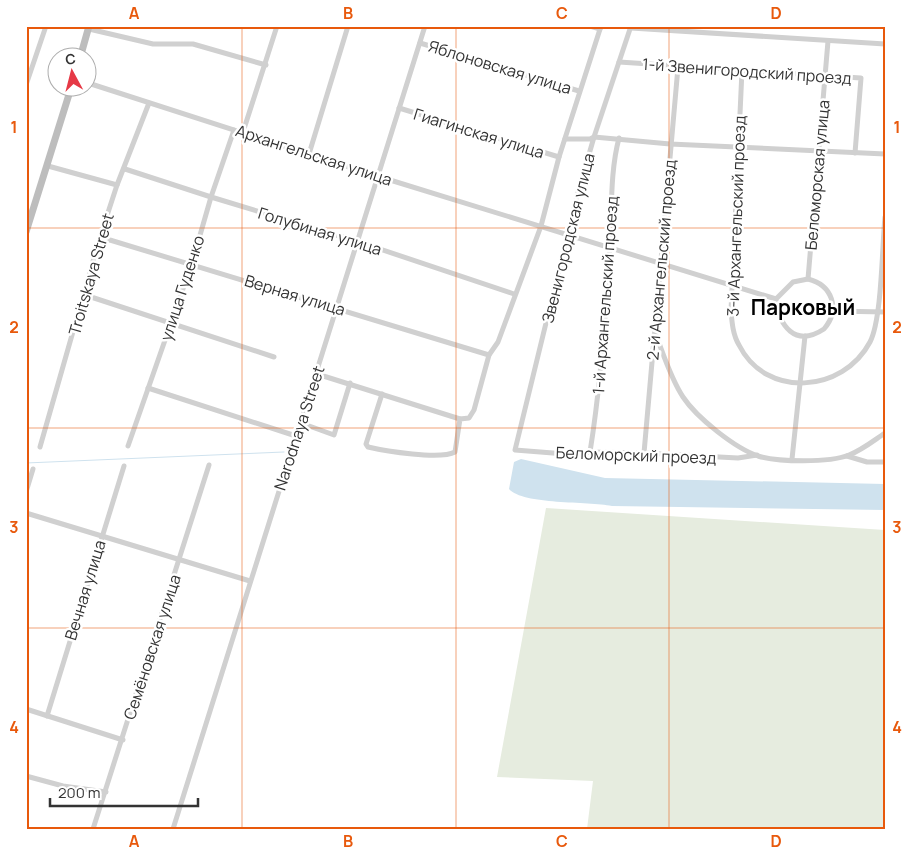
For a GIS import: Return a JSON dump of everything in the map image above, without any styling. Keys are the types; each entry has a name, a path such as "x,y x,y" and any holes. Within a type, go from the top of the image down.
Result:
{"street":[{"path":"26,85 46,26"},
{"path":"243,132 277,26"},
{"path":"309,154 348,26"},
{"name":"Narodnaya Street","path":"173,829 250,581 359,242 377,176 425,26"},
{"path":"590,26 600,28"},
{"path":"83,48 89,27 153,44 193,44 266,65"},
{"path":"631,27 885,44"},
{"name":"Звенигородская улица","path":"514,450 594,137 631,27"},
{"name":"Звенигородская улица","path":"460,419 469,418 474,410 489,355 498,342 514,294 541,226 559,157 600,28"},
{"name":"Беломорская улица","path":"808,279 828,41"},
{"name":"Яблоновская улица","path":"420,43 579,91"},
{"name":"1-й Звенигородский проезд","path":"619,62 861,78 855,153"},
{"name":"2-й Архангельский проезд","path":"644,453 678,67"},
{"name":"3-й Архангельский проезд","path":"742,70 731,285 732,326 739,346 764,370 778,378 800,383"},
{"name":"Архангельская улица","path":"98,86 377,176 569,235"},
{"path":"26,232 68,98"},
{"name":"Troitskaya Street","path":"40,447 100,237 117,185 125,169 149,103"},
{"name":"Гиагинская улица","path":"399,108 559,157"},
{"name":"улица Гуденко","path":"128,446 192,263 211,197 234,130"},
{"path":"565,139 619,138 670,144 885,154"},
{"name":"1-й Архангельский проезд","path":"590,452 595,422 610,247 614,170 619,138"},
{"path":"48,166 117,185"},
{"name":"Голубиная улица","path":"125,169 359,242 514,294"},
{"path":"800,383 831,378 845,372 856,362 871,340 877,312 885,217"},
{"path":"569,235 776,299"},
{"name":"Верная улица","path":"100,237 192,263 489,355"},
{"path":"808,279 824,286 833,302 834,311 824,329 805,336 790,332 784,327 777,314 776,299 793,282 808,279"},
{"path":"85,294 274,357"},
{"path":"834,311 885,312"},
{"name":"Беломорский проезд","path":"655,332 669,370 684,398 700,416 737,445 757,456"},
{"path":"792,459 805,336"},
{"path":"317,374 350,383 460,419 454,452 449,455 434,455 368,447 366,444 382,394"},
{"path":"301,423 331,435 336,433 350,383"},
{"path":"148,388 296,436"},
{"name":"Беломорский проезд","path":"514,450 578,455 590,452 738,458 757,456 823,459 847,456 885,434"},
{"name":"Беломорский проезд","path":"847,456 867,462 885,462"},
{"name":"Семёновская улица","path":"92,829 123,740 209,465"},
{"name":"Вечная улица","path":"47,716 101,535 124,466"},
{"path":"26,492 33,469"},
{"path":"26,513 250,581"},
{"path":"26,709 123,740"},
{"path":"26,776 63,786 106,792"}],"shaded area":[{"path":"546,508 885,530 885,829 587,829 593,781 497,777"}],"water":[{"path":"521,459 605,478 885,484 885,510 612,506 541,500 516,494 509,489 514,462"}],"waterway":[{"path":"26,463 284,452"}],"district":[{"name":"Парковый","path":"803,307"}]}
